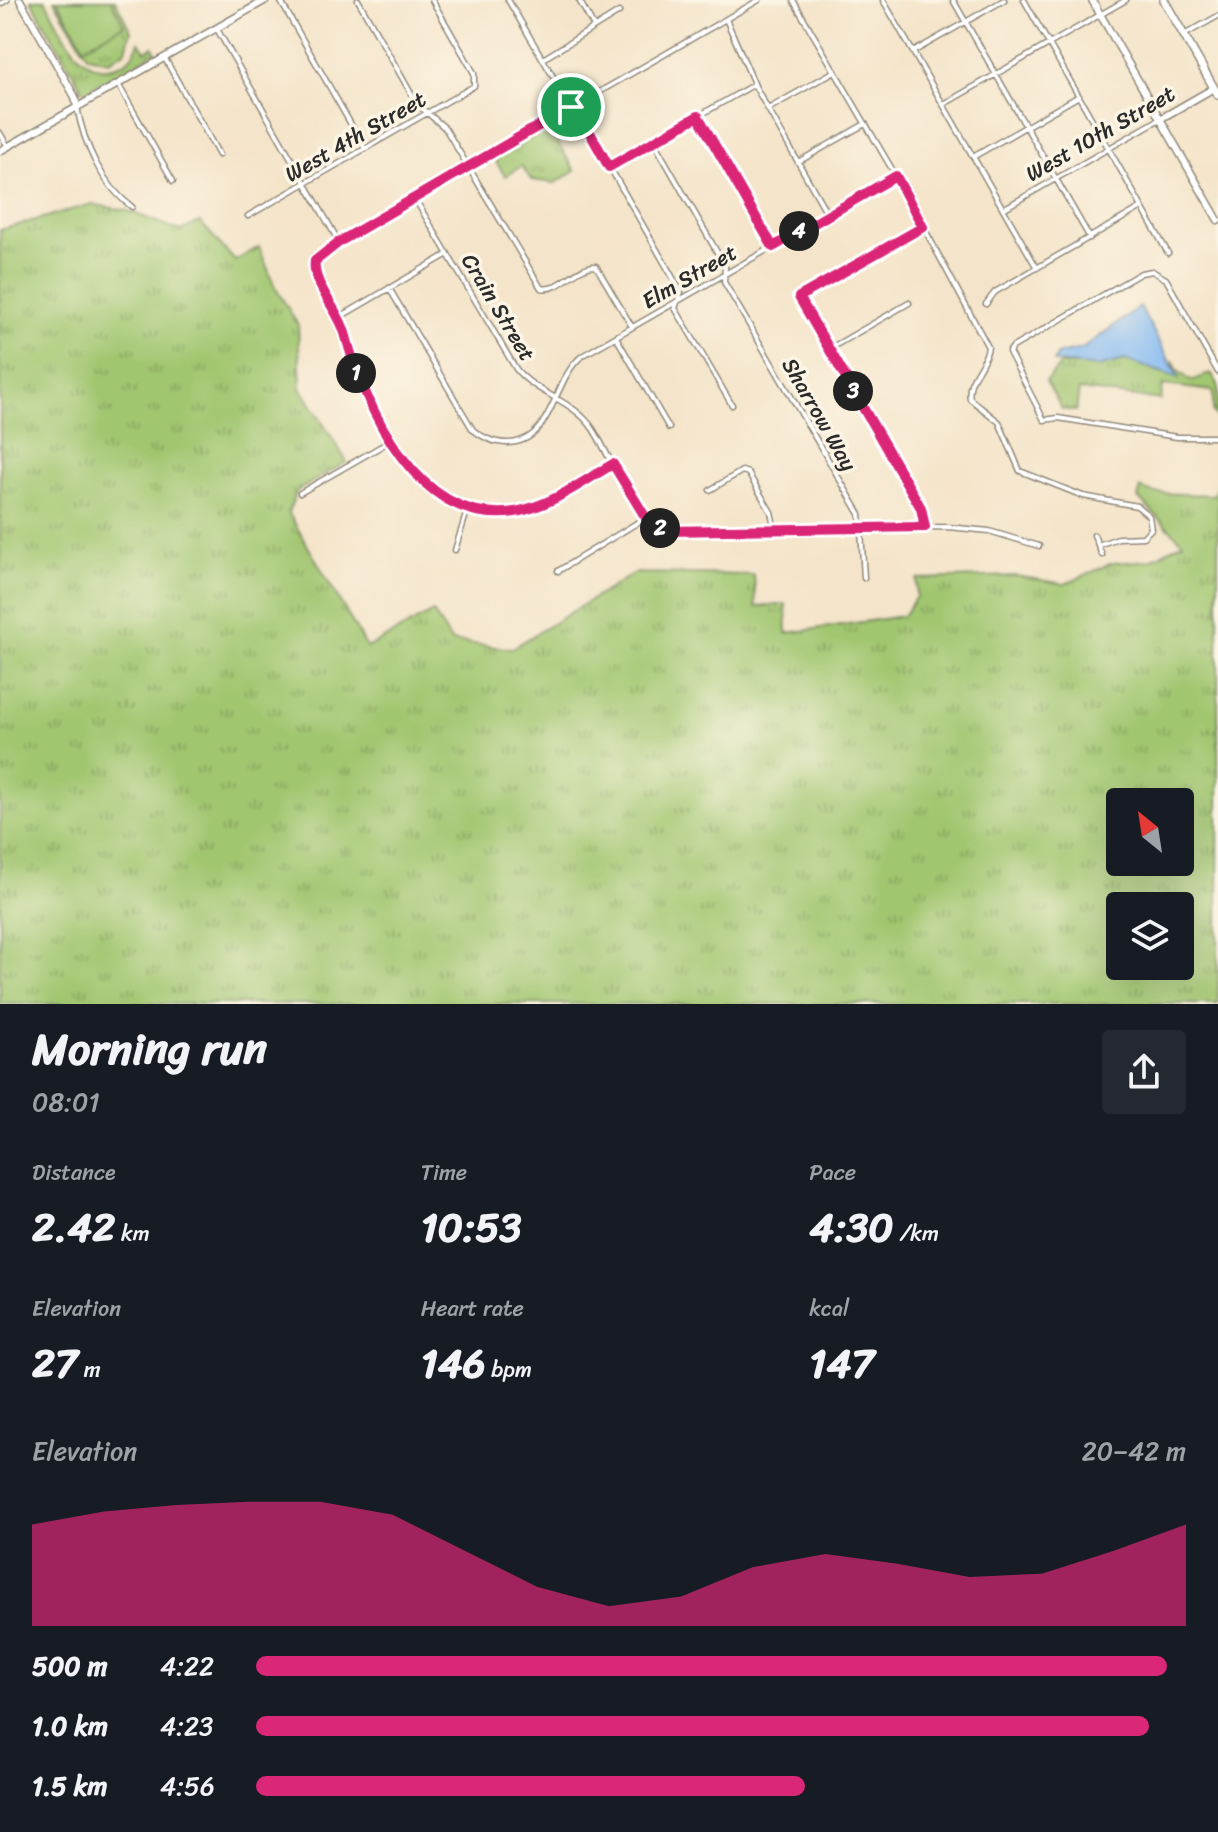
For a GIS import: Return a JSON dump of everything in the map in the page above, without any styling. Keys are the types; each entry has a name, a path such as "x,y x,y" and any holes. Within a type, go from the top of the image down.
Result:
{"main road":[{"path":"1164,0 1216,91"}],"street":[{"path":"0,4 7,0"},
{"path":"20,0 75,97 92,155 111,188 132,207"},
{"path":"0,151 266,0"},
{"path":"280,0 365,149"},
{"path":"358,0 417,104 445,128 541,288 550,289 588,266 596,266 632,327"},
{"name":"West 4th Street","path":"248,216 476,83 432,0"},
{"path":"508,0 571,107 580,115 681,292 675,308 732,405"},
{"path":"579,0 594,27"},
{"path":"613,464 535,507 496,513 468,508 433,491 421,480 392,440 359,385 340,317 315,272 318,256 759,0"},
{"path":"793,0 896,176 988,347 986,360 970,382 970,399 999,422 1013,461 1020,471 1083,496 1137,506 1149,516 1151,529 1143,537 1118,538 1098,545"},
{"path":"883,0 1037,268"},
{"path":"953,0 1090,238"},
{"path":"913,52 1004,0"},
{"path":"1024,0 1168,253"},
{"path":"1092,0 1218,220"},
{"path":"943,104 1126,0"},
{"path":"542,59 619,12"},
{"path":"1184,35 1218,16"},
{"path":"726,19 754,84 828,215"},
{"path":"216,28 339,242"},
{"path":"164,57 219,155"},
{"path":"768,109 835,71"},
{"path":"118,84 173,181"},
{"path":"609,167 754,84"},
{"name":"West 10th Street","path":"1003,209 1160,119 1216,91"},
{"path":"973,157 1079,96"},
{"path":"698,116 773,247"},
{"path":"798,162 865,124"},
{"path":"0,133 8,147"},
{"name":"Sharrow Way","path":"654,142 725,266 724,282 860,514 864,578"},
{"name":"Elm Street","path":"389,288 473,430 502,443 515,443 542,425 576,361 896,176"},
{"name":"Crain Street","path":"415,199 516,369 538,390 587,420 646,518"},
{"path":"986,304 995,292 1142,207"},
{"path":"923,227 799,297 921,508 925,527"},
{"path":"340,317 448,254"},
{"path":"1218,372 1166,279 1152,271 1141,273 1009,352 1044,420 1058,418 1177,437 1218,437"},
{"path":"829,349 909,303"},
{"path":"615,337 669,428"},
{"path":"300,493 392,440"},
{"path":"710,490 742,471 748,473 771,512 775,530"},
{"path":"455,550 468,508"},
{"path":"558,571 646,518 667,531 925,527 989,531 1039,546"},
{"path":"1094,535 1102,555"}],"green space":[{"path":"31,0 45,0 73,49 94,66 106,68 123,63 132,56 139,42 145,51 153,47 156,52 84,92"},
{"path":"54,0 115,0 131,31 126,50 109,61 88,56"},
{"path":"57,0 111,0 124,25 84,47"},
{"path":"549,128 575,171 555,183 531,180 522,166 505,176 495,160"},
{"path":"92,204 128,211 181,231 200,222 235,261 259,247 275,287 298,325 301,388 347,462 297,491 288,512 367,648 433,612 451,641 511,649 635,573 754,575 756,607 786,604 787,633 903,616 916,597 917,579 1016,576 1065,584 1112,563 1150,560 1183,542 1138,498 1141,488 1153,493 1214,495 1218,481 1218,1004 0,1004 0,230"},
{"path":"1125,360 1176,375 1173,360 1178,371 1191,381 1211,373 1218,384 1218,419 1213,413 1213,391 1163,385 1161,400 1079,390 1076,411 1062,409 1046,381 1060,365 1114,364"}],"water":[{"path":"1140,307 1179,378 1125,360 1097,367 1054,362 1058,354 1082,349"}],"route":[{"path":"571,107 580,115 609,167 698,116 773,247 896,176 923,227 799,297 921,508 925,527 667,531 646,518 613,464 535,507 514,512 478,511 433,491 412,470 359,385 343,325 315,272 315,261 321,252 571,107"}]}
